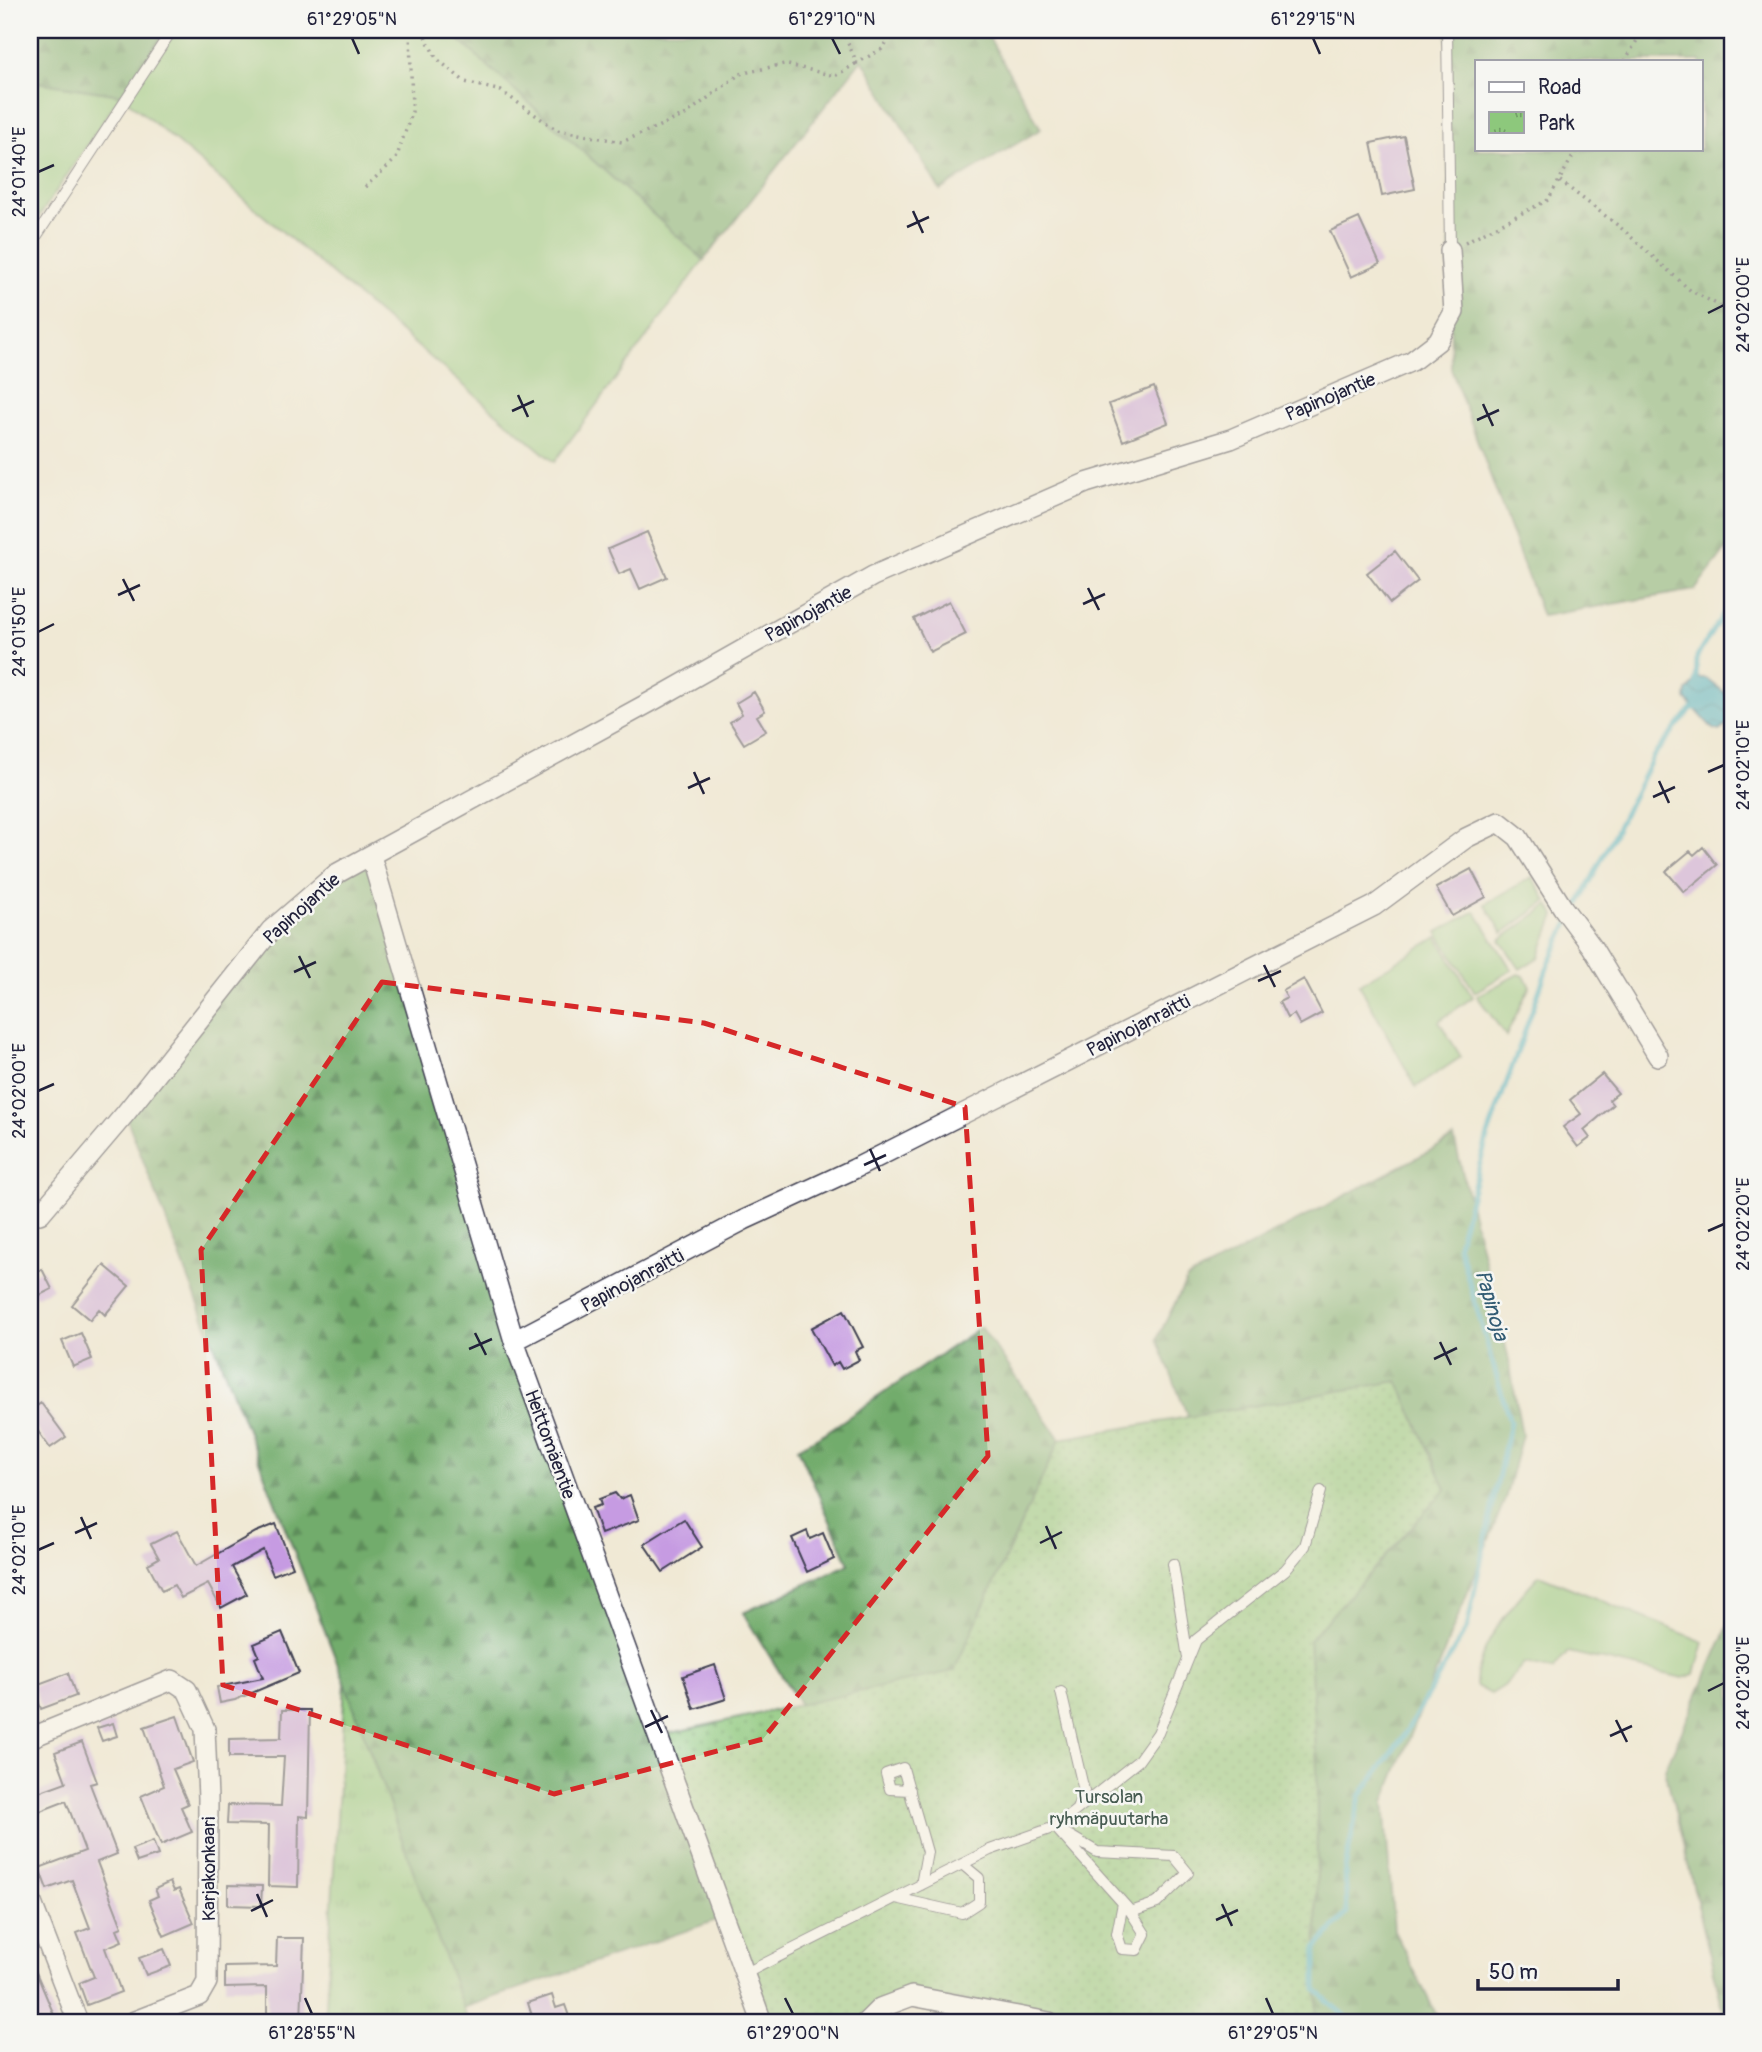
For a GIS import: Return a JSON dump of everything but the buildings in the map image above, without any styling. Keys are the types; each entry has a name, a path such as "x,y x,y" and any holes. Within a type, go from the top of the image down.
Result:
{"street":[{"name":"Papinojantie","path":"33,1215 125,1114 271,930 336,874 873,576 1086,483 1231,439 1412,361 1438,341 1454,312 1450,250"},
{"name":"Papinojanraitti","path":"514,1341 744,1220 854,1169 1374,906 1466,838 1499,821 1518,837 1563,908 1592,947 1658,1056"},
{"name":"Heittomäentie","path":"371,856 514,1341 762,2022"},
{"name":"Karjakonkaari","path":"30,1738 172,1679 187,1690 205,1729 208,1798 207,1982 200,1996 132,2022"},
{"path":"30,1898 78,2022"},
{"path":"866,2022 880,2008 912,1996 1049,2022"}],"lane":[{"path":"30,246 172,30"},
{"name":"Papinojantie","path":"1447,30 1450,250"},
{"path":"744,1974 990,1850 1055,1827 1138,1760 1158,1733 1196,1640 1285,1570 1305,1546 1321,1491"},
{"path":"1173,1564 1189,1658"},
{"path":"1061,1692 1084,1791 1077,1810"},
{"path":"910,1790 927,1852 921,1885"},
{"path":"1055,1827 1123,1903 1131,1912 1145,1934 1137,1950 1122,1949 1117,1934 1123,1903"},
{"path":"1055,1827 1097,1852 1174,1856 1188,1873 1157,1903 1131,1912"},
{"path":"896,1898 962,1913 979,1902 979,1878 962,1864"}],"path":[{"path":"365,187 396,159 412,112 411,30"},
{"path":"422,30 436,58 465,82 501,91 557,130 622,142 685,114 740,74 784,64 835,76 882,49 895,30"},
{"path":"842,30 857,62"},
{"path":"1626,60 1643,30"},
{"path":"1450,250 1548,200 1576,150"},
{"path":"1560,181 1620,227 1691,291 1732,312"}],"highlighted area":[{"path":"382,982 704,1023 965,1107 988,1456 763,1739 554,1794 223,1685 201,1250"}],"green space":[{"path":"30,30 166,30 121,95 30,81"},
{"path":"166,30 448,30 704,260 554,462 121,95 30,230 30,81 120,95"},
{"path":"448,30 985,30 1041,129 940,190 862,59 704,260"},
{"path":"1447,30 1732,30 1732,309 1729,313 1732,318 1732,542 1695,590 1542,616 1451,369"},
{"path":"371,856 514,1341 723,1918 463,2008 345,1683 125,1114 271,930"},
{"path":"1532,877 1547,901 1503,933 1485,904"},
{"path":"1549,905 1555,915 1539,957 1520,969 1500,940"},
{"path":"1475,911 1512,970 1475,992 1437,932"},
{"path":"1437,937 1473,997 1439,1021 1461,1057 1416,1087 1359,984"},
{"path":"1518,974 1524,976 1530,986 1506,1036 1477,996"},
{"path":"1454,1138 1509,1360 1522,1435 1505,1499 1384,1802 1394,1930 1440,2022 1316,2022 1317,1768 1309,1640 1446,1489 1398,1381 1188,1417 1157,1339 1187,1279"},
{"path":"981,1327 1060,1439 954,1671 800,1705 743,1613 849,1564 798,1448 825,1433"},
{"name":"Tursolan ryhmäpuutarha","path":"1398,1381 1446,1489 1309,1640 1317,1768 1316,2022 1189,2022 912,1996 866,2022 765,2022 657,1736 954,1671 1060,1439"},
{"path":"1539,1575 1704,1642 1695,1674 1683,1678 1568,1652 1553,1670 1525,1663 1504,1686 1491,1694 1476,1686 1477,1671 1489,1641 1518,1598"},
{"path":"1732,1617 1732,2022 1726,2022 1665,1769"},
{"path":"345,1683 463,2008 469,2022 325,2022"}],"water":[{"path":"1699,678 1706,678 1732,698 1732,722 1719,731 1713,729 1686,699 1687,691"}],"waterway":[{"name":"Papinoja","path":"1696,688 1697,656 1732,600"},
{"name":"Papinoja","path":"1573,916 1654,755 1692,708 1697,708"},
{"name":"Papinoja","path":"1351,2022 1316,1990 1316,1948 1347,1913 1345,1868 1360,1796 1403,1737 1467,1628 1510,1422 1458,1244 1487,1138 1549,963 1568,924"}]}
